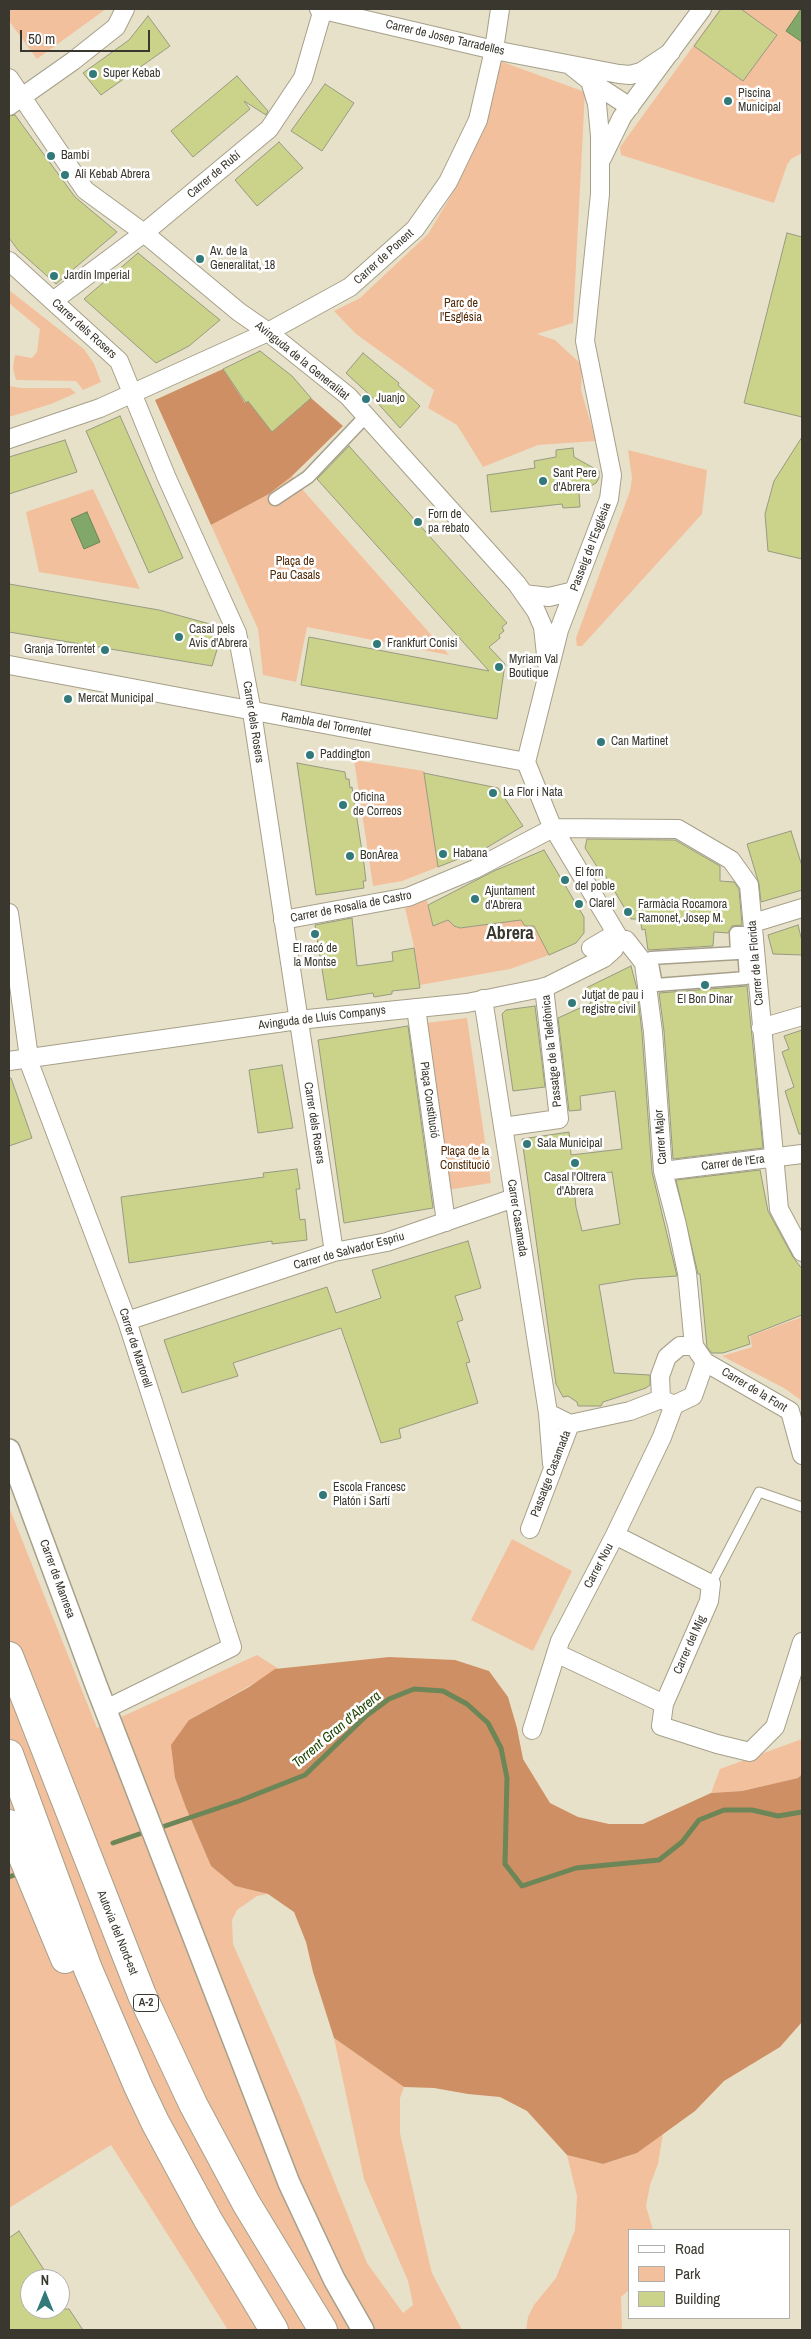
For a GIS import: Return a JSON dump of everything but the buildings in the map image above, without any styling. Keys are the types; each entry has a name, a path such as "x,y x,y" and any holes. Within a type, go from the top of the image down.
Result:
{"highway":[{"name":"Autovia del Nord-est","path":"9,1656 125,1953 193,2104 242,2194 322,2330"},
{"path":"9,1754 88,1969 138,2086 155,2122 208,2220 274,2330"},
{"path":"9,1824 71,1972 101,2030 138,2086"}],"street":[{"path":"15,101 73,61 116,27 125,9"},
{"name":"Carrer de Josep Tarradelles","path":"322,9 494,50 571,66 630,75 641,72 671,52"},
{"name":"Carrer de Rubí","path":"53,301 144,233 269,129 303,78 322,9"},
{"name":"Carrer de Ponent","path":"9,439 100,408 268,332 350,287 415,229 448,182 478,120 494,50 500,9"},
{"name":"Passeig de l'Església","path":"526,762 560,630 609,499 612,475 585,341 600,194 600,163 622,118 702,9"},
{"name":"Carrer de Josep Tarradelles","path":"571,66 590,81"},
{"name":"Avinguda de la Generalitat","path":"9,78 15,101 86,190 144,233 239,312 268,332 348,396 517,584 536,610 543,627 548,676"},
{"path":"590,81 630,107"},
{"path":"590,81 597,104 600,163"},
{"name":"Carrer dels Rosers","path":"9,261 119,361 236,633 252,712 334,1252"},
{"path":"275,499 308,477 366,416"},
{"path":"524,594 549,597 574,590"},
{"name":"Rambla del Torrentet","path":"9,665 526,762"},
{"path":"526,762 553,828 619,938"},
{"name":"Carrer de Rosalía de Castro","path":"283,920 408,897 476,869 553,828"},
{"name":"Carrer de la Florida","path":"553,828 678,828 731,860 749,885 779,1209 802,1252"},
{"path":"753,923 802,908"},
{"path":"591,948 600,928 602,910"},
{"name":"Carrer de Martorell","path":"9,913 29,1057 128,1321 232,1647 106,1709"},
{"path":"736,933 743,933 746,978 656,985 651,958 737,953 736,933"},
{"path":"516,993 547,979 571,965 591,948 608,938 619,938"},
{"name":"Avinguda de Lluís Companys","path":"9,1061 298,1020 483,999 544,988 564,980 604,958 614,949 619,938"},
{"name":"Carrer Major","path":"619,938 626,940 644,964 654,1032 663,1171 687,1273 694,1346"},
{"name":"Passatge de la Telefònica","path":"503,1127 559,1119 544,988"},
{"name":"Carrer Casamada","path":"483,999 548,1413 553,1469"},
{"name":"Plaça Constitució","path":"416,1008 446,1222"},
{"path":"761,1028 802,1016"},
{"name":"Carrer de l'Era","path":"663,1171 802,1154"},
{"name":"Carrer de Salvador Espriu","path":"128,1321 334,1252 387,1242 514,1198"},
{"path":"680,1346 694,1346 706,1362 693,1396 667,1402 660,1376 667,1357 680,1346"},
{"name":"Carrer de la Font","path":"706,1362 790,1411 802,1454"},
{"name":"Passatge Casamada","path":"530,1530 570,1424 667,1402"},
{"name":"Carrer Nou","path":"532,1730 560,1641 615,1535 662,1437 667,1402"},
{"path":"548,1413 570,1424"},
{"name":"Carrer de Manresa","path":"9,1450 288,2183 334,2279 363,2330"},
{"path":"615,1535 711,1584"},
{"name":"Carrer del Mig","path":"664,1704 709,1601 711,1584"},
{"path":"556,1653 664,1704 661,1726 717,1744 750,1752 775,1727 802,1642"}],"lane":[{"path":"711,1584 759,1492 802,1507"}],"green space":[{"path":"9,9 106,9 37,59 9,21"},
{"name":"Piscina Municipal","path":"720,9 802,9 802,153 791,159 787,165 774,203 621,155 620,147"},
{"name":"Parc de l'Església","path":"500,61 585,92 573,323 537,334 555,340 582,365 581,390 596,441 538,445 483,467 457,425 428,408 434,390 356,334 334,311 360,298 428,234 455,189"},
{"path":"9,290 84,349 94,364 101,382 83,390 76,381 16,380 13,368 15,355 32,358 37,352 40,329 9,303"},
{"path":"9,386 21,388 70,388 76,393 51,404 9,417"},
{"path":"628,450 707,470 702,514 582,646 577,646 576,638 630,491 632,478"},
{"name":"Plaça de Pau Casals","path":"292,476 449,655 307,627 296,682 263,675 258,629 211,525 269,494"},
{"path":"93,489 140,589 39,572 26,512"},
{"path":"354,760 424,771 438,867 402,881 373,886"},
{"path":"427,900 433,926 450,919 452,925 458,928 522,920 532,923 549,955 510,969 420,985 405,908"},
{"name":"Plaça de la Constitució","path":"467,1018 491,1183 447,1190 426,1023"},
{"path":"802,1317 802,1401 784,1388 722,1356 752,1347 750,1336"},
{"path":"9,1507 97,1728 257,1655 279,1669 189,1720 175,1778 211,1866 235,1886 268,1894 257,1896 237,1910 232,1920 233,1944 300,2096 367,2263 403,2313 413,2305 408,2281 364,2179 334,2038 404,2087 400,2098 400,2133 429,2261 432,2273 462,2330 228,2330 111,2145 9,2208"},
{"path":"512,1539 572,1571 533,1651 471,1620"},
{"path":"802,1739 802,1774 798,1778 742,1791 711,1793 720,1769"},
{"path":"663,2133 658,2164 650,2185 646,2206 653,2229 628,2229 628,2291 621,2297 622,2330 526,2330 528,2317 534,2305 556,2278 575,2230 577,2196 567,2155 603,2164 637,2153"}],"shaded area":[{"path":"802,9 802,42 786,31"},
{"path":"223,369 245,403 248,401 272,432 311,398 343,426 292,476 269,494 211,525 155,400"},
{"path":"87,512 100,542 84,549 71,519"},
{"path":"389,1657 455,1660 489,1671 508,1697 523,1759 550,1803 578,1817 609,1824 643,1824 711,1793 742,1791 798,1778 802,1774 802,2022 780,2047 724,2081 695,2111 637,2153 603,2164 567,2155 527,2111 500,2097 434,2088 404,2087 334,2038 313,1972 306,1942 294,1912 268,1894 235,1886 211,1866 175,1778 171,1745 189,1720 249,1687 275,1669"}],"waterway":[{"name":"Torrent Gran d'Abrera","path":"156,1829 239,1801 305,1775 366,1716 389,1699 414,1689 443,1691 467,1704 488,1723 501,1748 507,1778 505,1864 522,1886 576,1868 659,1860 682,1842 699,1820 724,1810 752,1810 778,1816 802,1812"},
{"name":"Torrent Gran d'Abrera","path":"113,1843 148,1831"},
{"name":"Torrent Gran d'Abrera","path":"9,1877 17,1874"}],"place":[{"name":"Super Kebab","path":"93,74"},
{"name":"Piscina Municipal","path":"728,101"},
{"name":"Bambi","path":"51,156"},
{"name":"Ali Kebab Abrera","path":"65,175"},
{"name":"Av. de la Generalitat, 18","path":"200,259"},
{"name":"Jardín Imperial","path":"54,276"},
{"name":"Juanjo","path":"366,399"},
{"name":"Sant Pere d'Abrera","path":"543,481"},
{"name":"Forn de pa rebato","path":"418,522"},
{"name":"Casal pels Avis d'Abrera","path":"179,637"},
{"name":"Frankfurt Conisi","path":"377,644"},
{"name":"Granja Torrentet","path":"105,650"},
{"name":"Myriam Val Boutique","path":"499,667"},
{"name":"Mercat Municipal","path":"68,699"},
{"name":"Can Martinet","path":"601,742"},
{"name":"Paddington","path":"310,755"},
{"name":"La Flor i Nata","path":"493,793"},
{"name":"Oficina de Correos","path":"343,805"},
{"name":"Habana","path":"443,854"},
{"name":"BonÀrea","path":"350,856"},
{"name":"El forn del poble","path":"565,880"},
{"name":"Ajuntament d'Abrera","path":"475,899"},
{"name":"Clarel","path":"579,904"},
{"name":"Farmàcia Rocamora Ramonet, Josep M.","path":"628,912"},
{"name":"El racó de la Montse","path":"315,934"},
{"name":"El Bon Dinar","path":"705,985"},
{"name":"Jutjat de pau i registre civil","path":"572,1003"},
{"name":"Sala Municipal","path":"527,1144"},
{"name":"Casal l'Oltrera d'Abrera","path":"575,1163"},
{"name":"Escola Francesc Platón i Sartí","path":"323,1495"}],"district":[{"name":"Abrera","path":"510,934"}]}
